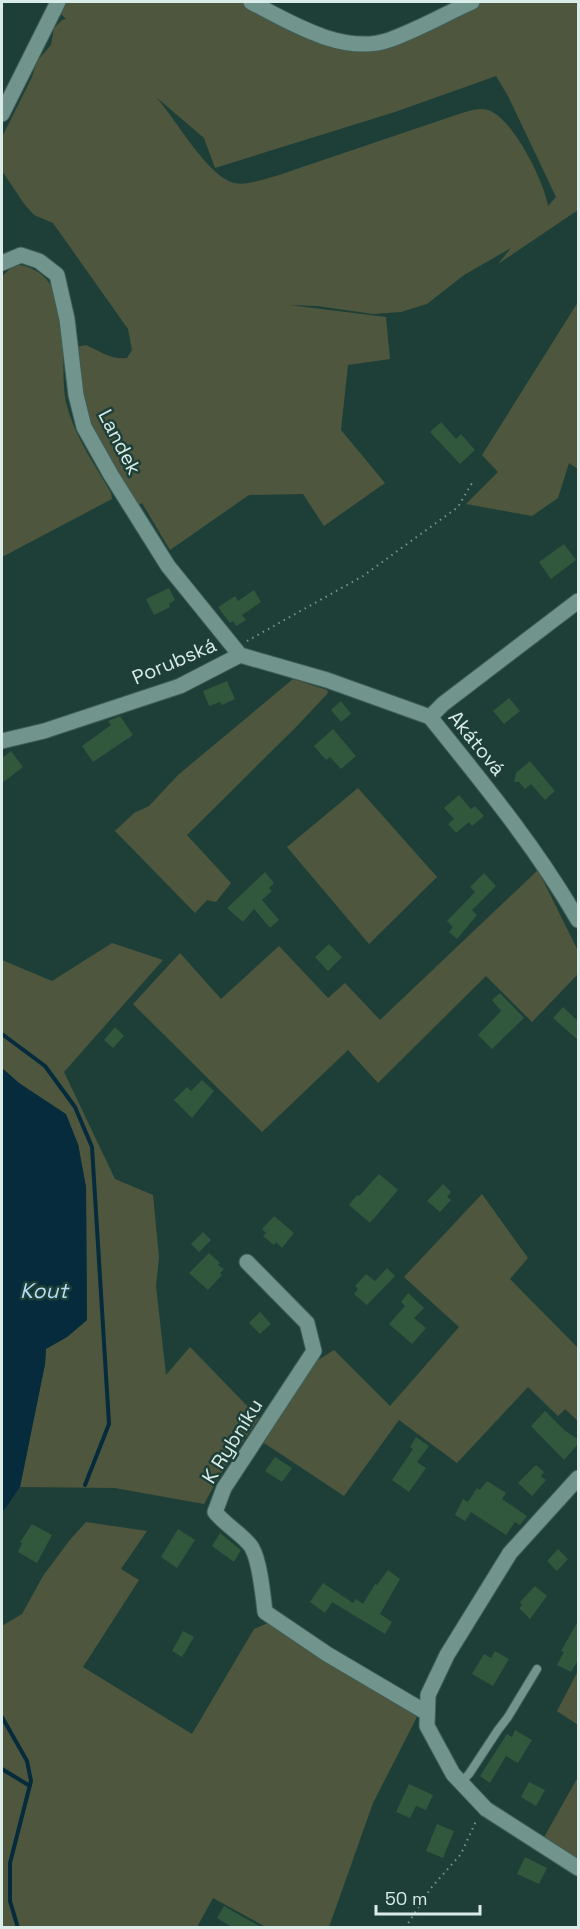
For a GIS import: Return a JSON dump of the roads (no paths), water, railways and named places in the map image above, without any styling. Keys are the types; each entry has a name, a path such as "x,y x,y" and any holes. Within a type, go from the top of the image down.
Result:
{"street":[{"path":"2,114 58,2"},
{"path":"251,2 310,32 355,44 387,41 472,2"},
{"name":"Landek","path":"2,262 21,255 39,261 57,275 63,295 76,396 84,427 168,566 237,652"},
{"name":"Akátová","path":"579,601 443,704 430,717 511,817 555,879 579,920"},
{"name":"Porubská","path":"2,741 44,731 180,686 237,652 327,680 430,717"},
{"name":"K Rybníku","path":"247,1262 307,1323 315,1351 224,1488 215,1512 252,1547 260,1575 265,1612 327,1654 428,1713"},
{"path":"579,1478 510,1553 447,1655 428,1695 427,1726 453,1774 486,1809 579,1868"}],"lane":[{"path":"461,1782 508,1717 537,1669"}],"water":[{"name":"Kout","path":"2,1068 19,1083 66,1114 78,1144 86,1187 87,1320 67,1337 46,1349 20,1487 2,1513"}],"waterway":[{"path":"2,1034 45,1066 75,1107 92,1147 109,1424 85,1485"},
{"path":"2,1717 27,1761 31,1781 10,1863 10,1901 18,1928"},
{"path":"2,1769 30,1786"}]}
